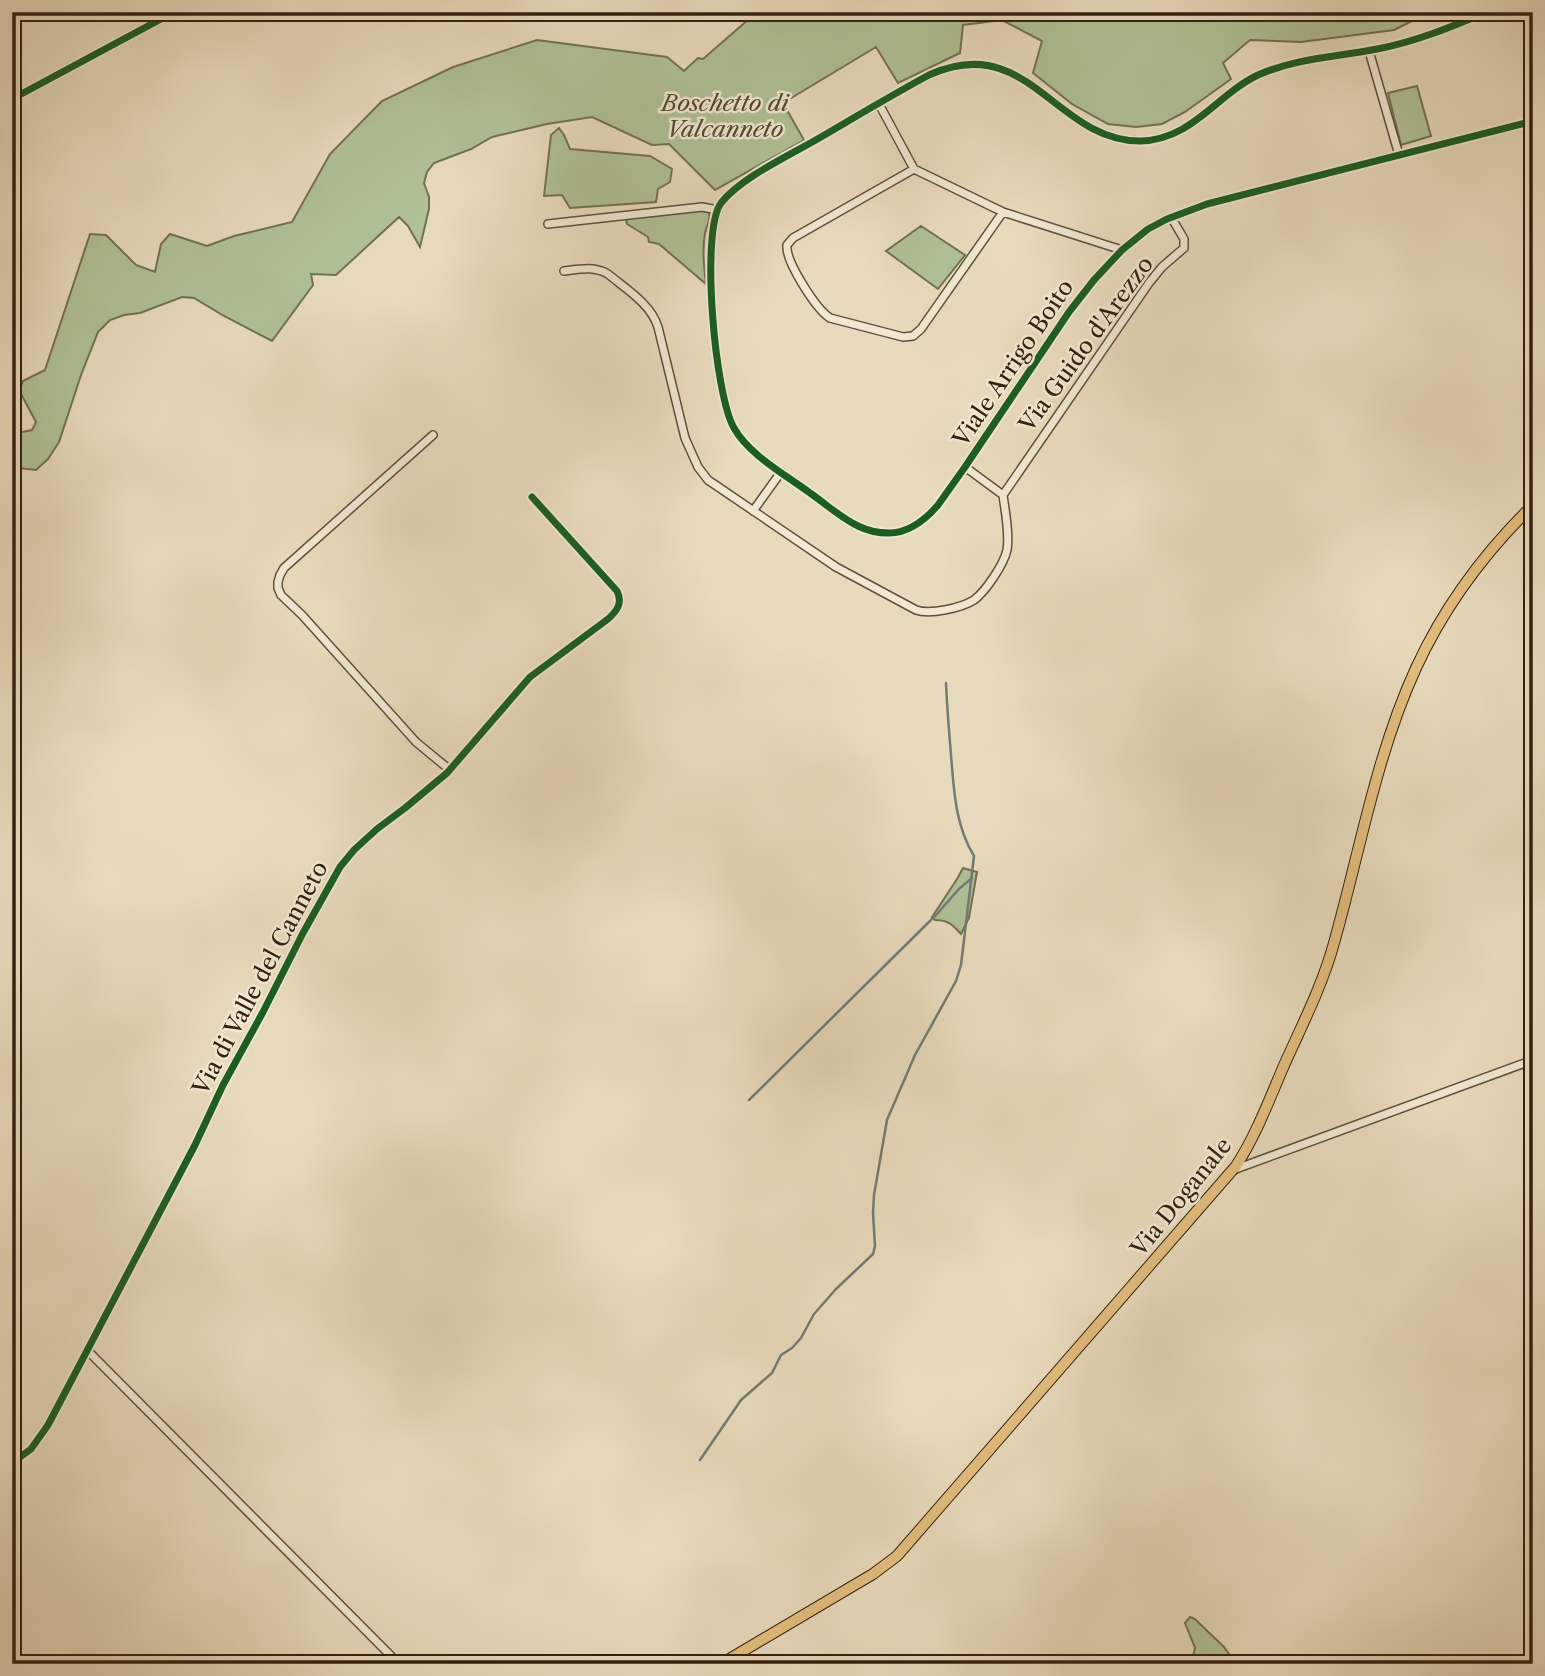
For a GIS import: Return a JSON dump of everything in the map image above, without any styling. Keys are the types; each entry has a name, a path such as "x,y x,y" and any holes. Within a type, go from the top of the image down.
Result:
{"main road":[{"name":"Via Doganale","path":"721,1664 873,1574 897,1556 1233,1170 1255,1130 1322,978 1334,943 1384,752 1416,667 1469,578 1533,505"}],"street":[{"path":"12,99 174,12"},
{"path":"548,224 702,207 718,210 732,193 759,173 925,77 964,65 1000,67 1096,130 1121,138 1148,140 1166,136 1189,125 1248,80 1267,71 1313,58 1369,51 1418,39 1487,12"},
{"path":"1369,51 1399,155"},
{"path":"879,104 914,169 1003,212 1122,250"},
{"name":"Viale Arrigo Boito","path":"718,210 712,246 712,293 718,371 728,416 736,431 745,443 781,472 852,523 871,531 891,533 911,528 938,505 1071,309 1122,250 1148,229 1171,217 1212,203 1533,121"},
{"path":"914,169 793,238 787,245 788,256 811,299 820,311 830,318 904,337 915,335 1003,212"},
{"name":"Via Guido d'Arezzo","path":"1003,495 1146,287 1159,270 1184,248 1184,239 1171,217"},
{"path":"564,271 599,269 650,310 658,327 682,429 703,474 831,564 918,611 933,612 973,600 982,593 1005,557 1008,544 1003,495 965,467"},
{"path":"433,435 284,568 278,588 281,595 416,742 450,770"},
{"path":"753,511 781,472"},
{"name":"Via di Valle del Canneto","path":"12,1463 29,1451 44,1433 195,1145 223,1085 346,858 366,838 450,770 526,681 617,610 620,596 615,588 532,498"},
{"path":"1233,1170 1533,1060"},
{"path":"87,1350 400,1664"}],"green space":[{"name":"Boschetto di Valcanneto","path":"757,12 1430,12 1394,30 1301,42 1250,40 1223,63 1231,79 1185,112 1162,124 1136,127 1108,124 1072,104 1033,73 1042,41 1002,20 963,25 960,53 898,83 876,47 783,103 804,140 715,190 669,144 652,145 592,117 492,137 471,149 434,163 427,172 424,183 429,197 429,209 420,247 408,226 399,217 336,275 311,274 313,285 272,341 194,298 182,297 140,313 110,320 98,332 59,442 48,459 36,470 18,468 12,471 12,434 32,430 36,422 19,390 23,381 45,370 90,234 106,235 136,265 155,272 161,244 170,234 207,246 234,236 292,222 330,154 382,101 453,67 537,40 667,57 684,71 698,58 703,59"},
{"path":"1417,86 1431,136 1401,145 1388,93"},
{"path":"559,128 570,149 650,156 672,169 670,182 658,189 656,202 570,208 562,195 544,196 551,135"},
{"path":"702,210 709,212 704,246 706,284 659,244 649,242 648,237 627,224 626,219"},
{"path":"921,226 965,255 938,289 886,251"},
{"path":"963,868 977,872 969,918 961,934 950,924 932,917"},
{"path":"1190,1617 1224,1647 1236,1664 1224,1664 1219,1657 1212,1656 1204,1660 1204,1664 1191,1664 1195,1648 1185,1623"}],"waterway":[{"path":"700,1460 741,1400 772,1373 781,1355 801,1338 814,1314 873,1254 874,1195 887,1120 915,1055 956,981 961,965 974,856 956,807 946,683"},
{"path":"749,1100 972,878"}],"cycle path":[{"path":"12,99 174,12"},
{"path":"1487,12 1405,42 1272,69 1243,84 1189,125 1158,139 1140,141 1111,136 1085,124 1017,76 992,66 963,65 929,75 914,83 764,169 740,185 721,203 715,220 712,246 712,314 721,383 734,428 758,456 852,523 877,532 903,531 922,520 938,505 1069,312 1122,250 1148,229 1207,204 1533,121"},
{"path":"12,1463 31,1449 48,1425 195,1145 223,1085 340,867 377,829 447,773 530,677 608,619 616,610 619,603 617,591 532,497"}]}
